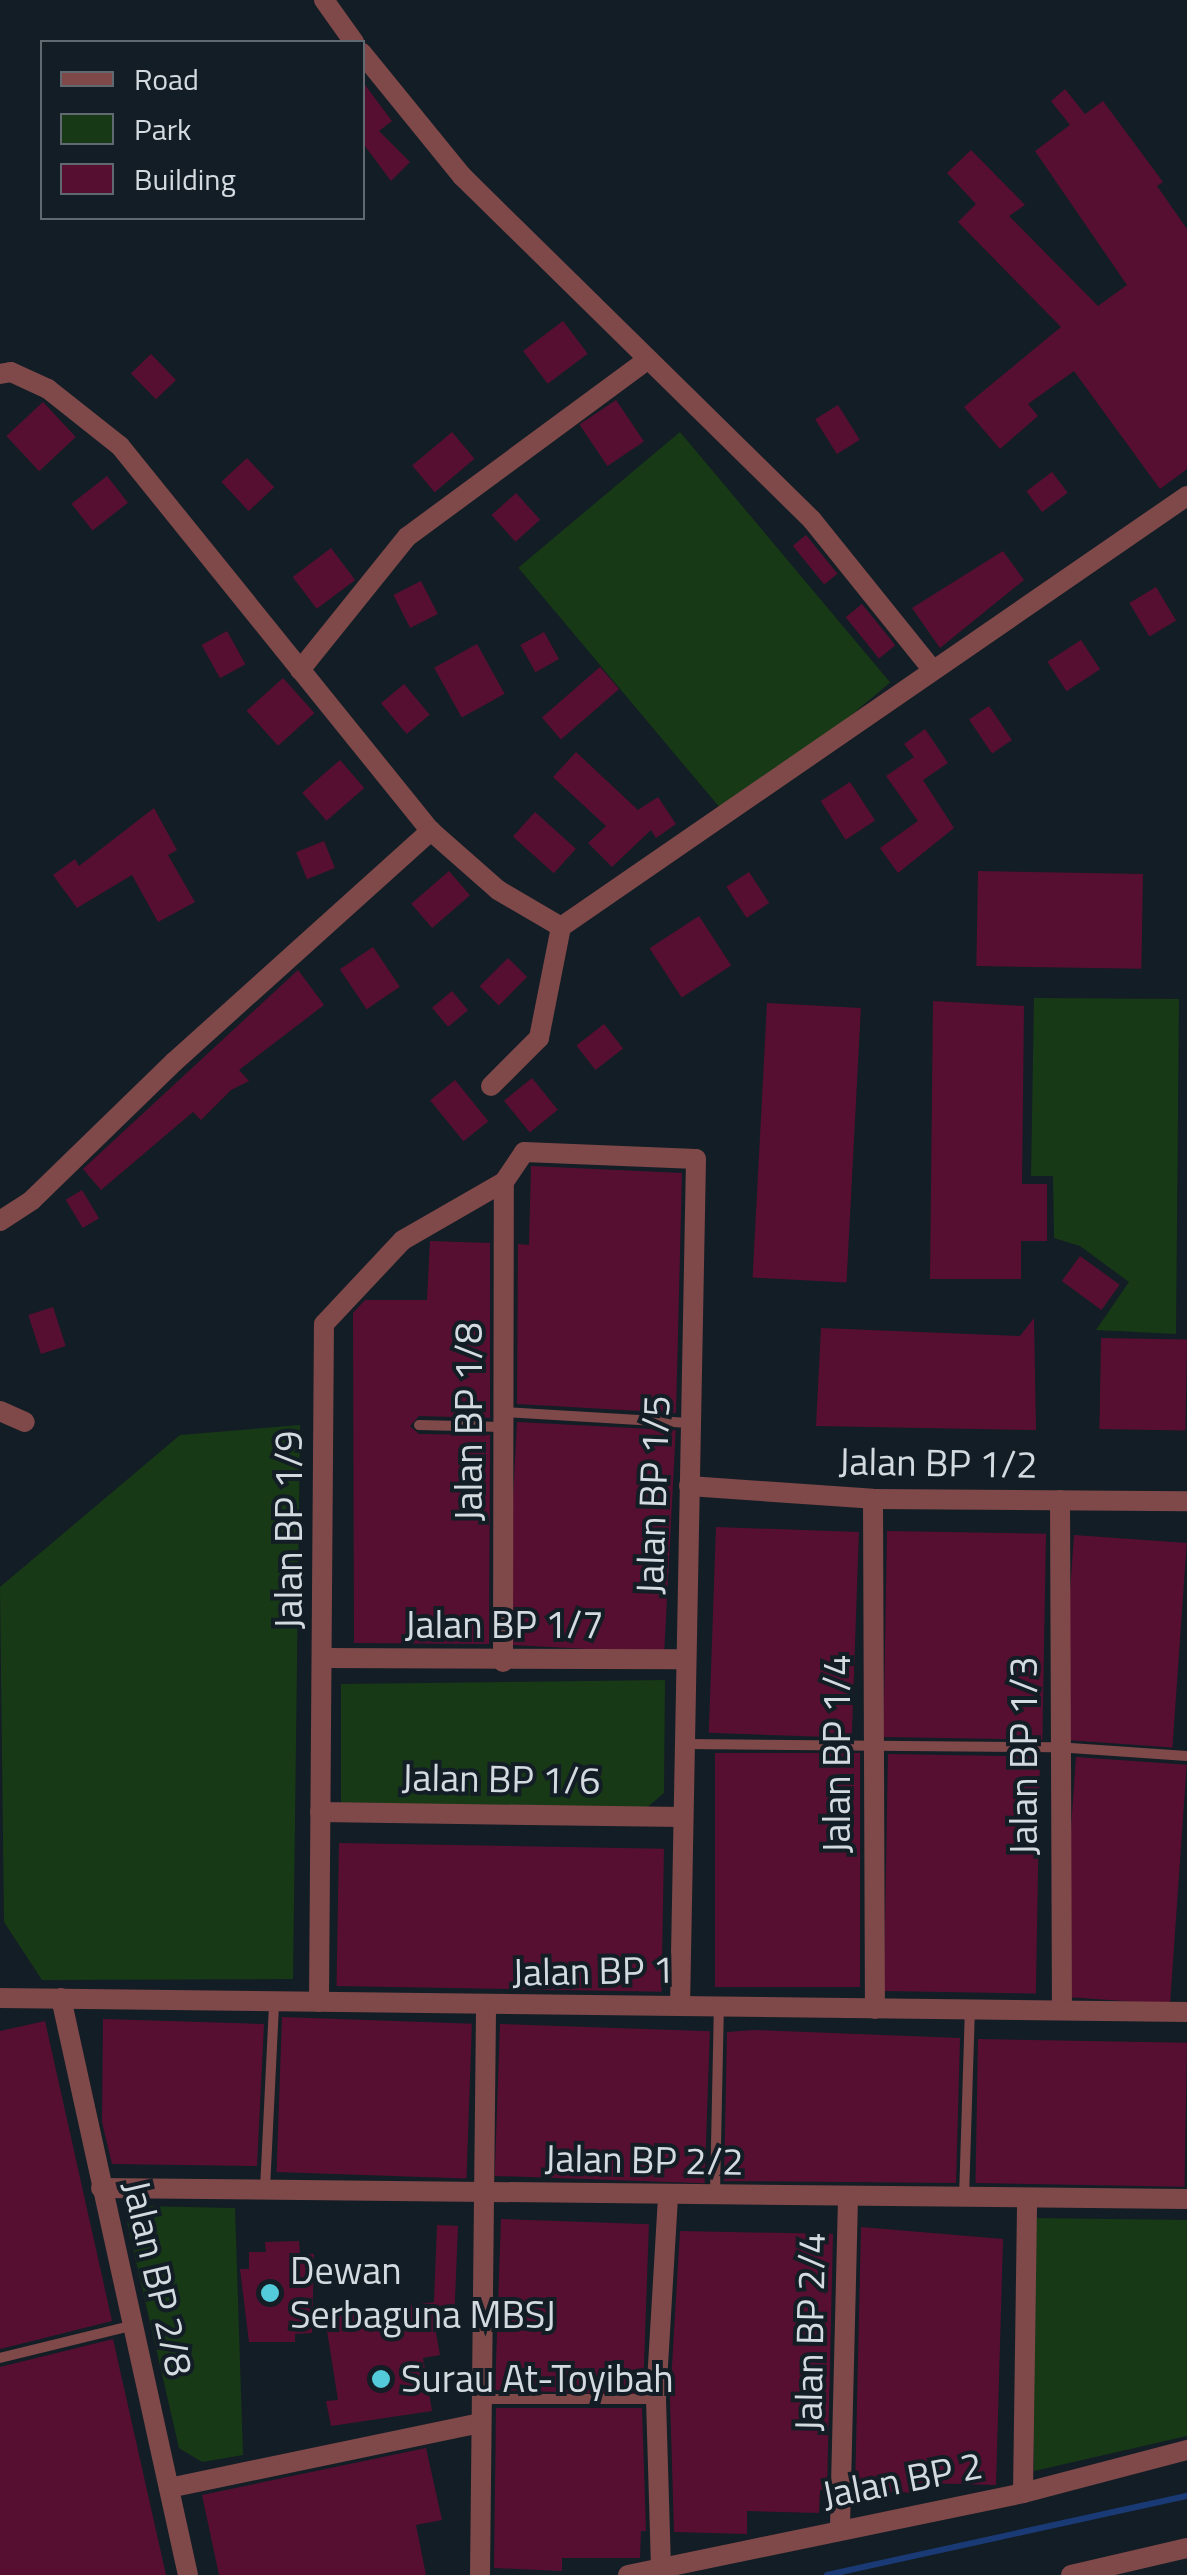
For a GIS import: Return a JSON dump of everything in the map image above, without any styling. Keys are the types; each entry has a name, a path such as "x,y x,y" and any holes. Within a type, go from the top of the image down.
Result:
{"street":[{"path":"324,0 353,40"},
{"path":"365,57 462,176 812,520 932,669"},
{"path":"300,670 408,537 646,361"},
{"path":"0,374 12,372 48,389 120,446 431,831 498,890 561,927"},
{"path":"490,1086 539,1038 561,927 1187,496"},
{"path":"0,1221 32,1200 174,1062 431,831"},
{"name":"Jalan BP 1/9","path":"319,2002 324,1324 403,1240 504,1182 524,1152"},
{"name":"Jalan BP 1/5","path":"524,1152 696,1159 680,2005"},
{"name":"Jalan BP 1/8","path":"504,1182 504,1662"},
{"path":"0,1411 24,1422"},
{"name":"Jalan BP 1/2","path":"689,1486 873,1500 1187,1502"},
{"name":"Jalan BP 1/4","path":"873,1500 870,1749 875,2009"},
{"name":"Jalan BP 1/3","path":"1060,1500 1056,1748 1062,2010"},
{"name":"Jalan BP 1/7","path":"324,1658 684,1660"},
{"name":"Jalan BP 1/6","path":"320,1812 682,1817"},
{"name":"Jalan BP 1","path":"0,1998 486,2008 680,2005 1187,2012"},
{"name":"Jalan BP 2/8","path":"61,1998 188,2575"},
{"path":"480,2575 486,2008"},
{"name":"Jalan BP 2/2","path":"101,2188 668,2197 715,2194 848,2199 1187,2199"},
{"path":"661,2568 656,2399 668,2197"},
{"name":"Jalan BP 2/4","path":"840,2526 848,2199"},
{"path":"1023,2493 1026,2200"},
{"path":"169,2488 480,2423"},
{"name":"Jalan BP 2","path":"628,2575 840,2526 1023,2493 1187,2450"},
{"path":"1072,2575 1187,2548"}],"lane":[{"path":"419,1425 505,1420 690,1423"},
{"path":"684,1744 1056,1748 1187,1756"},
{"path":"265,2189 274,2002"},
{"path":"715,2194 720,2006"},
{"path":"964,2198 970,2010"},
{"path":"0,2358 135,2325"},
{"path":"480,2399 656,2399"}],"green space":[{"path":"680,432 890,682 729,818 518,568"},
{"path":"1034,998 1179,999 1176,1334 1096,1330 1129,1282 1080,1246 1054,1238 1053,1176 1031,1176"},
{"path":"300,1425 293,1979 42,1980 4,1922 0,1587 180,1435"},
{"path":"665,1680 664,1793 643,1811 341,1806 341,1684"},
{"path":"141,2206 235,2208 243,2455 202,2462 179,2448 127,2222"},
{"path":"1031,2218 1187,2220 1187,2436 1034,2471"}],"building":[{"path":"365,85 392,121 379,131 410,162 391,181 365,146"},
{"path":"1065,89 1085,114 1103,101 1163,182 1157,186 1187,229 1187,469 1160,489 1074,371 1028,404 1038,416 1000,449 964,407 1061,327 958,222 976,204 947,173 971,150 1025,205 1009,216 1098,306 1127,285 1035,151 1070,125 1051,101"},
{"path":"563,321 588,354 548,384 523,351"},
{"path":"151,354 176,380 156,399 131,373"},
{"path":"616,400 644,441 607,466 580,425"},
{"path":"43,402 76,437 39,471 6,436"},
{"path":"838,405 860,440 837,454 815,419"},
{"path":"452,432 474,459 435,492 412,465"},
{"path":"247,458 274,487 249,511 221,482"},
{"path":"1052,472 1068,493 1042,512 1026,491"},
{"path":"107,476 128,503 92,530 72,504"},
{"path":"516,493 540,520 516,542 491,515"},
{"path":"806,535 837,574 824,585 793,546"},
{"path":"331,548 355,580 317,609 293,577"},
{"path":"1003,551 1024,580 940,648 912,608"},
{"path":"421,581 438,614 410,628 393,595"},
{"path":"1156,587 1176,620 1150,636 1129,603"},
{"path":"862,604 895,645 879,658 846,617"},
{"path":"227,631 245,664 220,678 202,645"},
{"path":"544,632 559,659 535,672 520,645"},
{"path":"1081,640 1100,669 1067,691 1047,662"},
{"path":"477,644 505,694 462,718 434,668"},
{"path":"600,667 619,689 561,739 542,718"},
{"path":"283,678 314,713 278,746 247,711"},
{"path":"404,684 430,715 407,734 381,703"},
{"path":"989,706 1012,740 992,753 969,719"},
{"path":"925,729 948,763 923,780 954,828 898,873 880,848 918,821 886,776 914,757 904,744"},
{"path":"576,752 638,810 658,797 676,824 656,838 651,830 612,867 588,843 606,826 553,777"},
{"path":"340,760 364,788 327,821 302,793"},
{"path":"850,782 875,821 846,840 821,801"},
{"path":"154,808 177,850 168,855 195,902 158,922 132,875 77,908 53,875 75,859 79,866"},
{"path":"535,812 576,849 554,873 513,837"},
{"path":"324,841 335,868 307,879 296,852"},
{"path":"449,871 470,895 432,928 411,904"},
{"path":"978,871 1143,874 1141,969 976,966"},
{"path":"749,872 769,903 747,918 726,887"},
{"path":"699,916 731,965 682,998 650,948"},
{"path":"373,947 400,987 367,1009 340,969"},
{"path":"508,958 527,977 499,1005 480,986"},
{"path":"298,970 324,1005 239,1070 249,1081 231,1090 201,1120 193,1112 101,1190 83,1169"},
{"path":"452,991 468,1010 448,1027 432,1008"},
{"path":"933,1001 1024,1006 1022,1184 1047,1184 1047,1241 1021,1241 1021,1279 930,1279"},
{"path":"767,1003 861,1008 846,1283 753,1278"},
{"path":"604,1024 623,1048 596,1070 576,1046"},
{"path":"532,1078 558,1110 530,1133 504,1101"},
{"path":"455,1080 488,1121 463,1141 430,1100"},
{"path":"531,1166 682,1173 676,1413 517,1404 518,1244 529,1245"},
{"path":"82,1190 99,1218 83,1228 66,1200"},
{"path":"430,1241 490,1243 490,1418 419,1416 410,1426 419,1434 490,1435 489,1644 354,1643 353,1313 365,1300 427,1300"},
{"path":"1080,1256 1120,1285 1101,1310 1062,1281"},
{"path":"53,1307 66,1346 41,1354 28,1315"},
{"path":"1034,1318 1036,1430 816,1426 821,1328 1020,1336"},
{"path":"1101,1338 1187,1340 1185,1430 1099,1429"},
{"path":"517,1422 676,1430 664,1653 505,1645"},
{"path":"716,1527 859,1532 852,1738 709,1733"},
{"path":"887,1531 1046,1534 1042,1740 883,1737"},
{"path":"1074,1535 1187,1543 1172,1747 1060,1740"},
{"path":"715,1753 860,1753 860,1987 715,1987"},
{"path":"888,1754 1040,1757 1036,1994 884,1991"},
{"path":"1076,1757 1187,1765 1170,2004 1059,1996"},
{"path":"339,1843 664,1849 661,1992 337,1986"},
{"path":"282,2017 472,2024 466,2179 277,2172"},
{"path":"103,2019 264,2024 257,2166 112,2164 102,2122"},
{"path":"45,2021 112,2321 0,2349 0,2031"},
{"path":"500,2024 710,2031 705,2183 495,2176"},
{"path":"727,2032 960,2038 956,2183 724,2181"},
{"path":"978,2039 1187,2043 1184,2187 975,2183"},
{"path":"501,2219 649,2224 643,2395 495,2390"},
{"name":"Surau At-Toyibah","path":"437,2225 458,2226 454,2323 434,2322 440,2355 423,2358 432,2411 331,2426 326,2401 338,2400 325,2318 434,2302"},
{"path":"861,2227 1003,2239 996,2485 924,2483 924,2493 855,2491"},
{"path":"680,2231 833,2234 827,2490 820,2490 819,2513 747,2511 747,2534 674,2532 670,2399"},
{"name":"Dewan Serbaguna MBSJ","path":"299,2241 300,2254 314,2254 312,2333 295,2334 295,2342 249,2342 240,2269 249,2269 249,2252 266,2252 265,2242"},
{"path":"113,2339 166,2575 0,2575 0,2367"},
{"path":"496,2408 642,2408 646,2531 641,2531 640,2558 562,2558 562,2571 494,2568"},
{"path":"426,2448 442,2520 416,2525 426,2575 219,2575 202,2495"}],"waterway":[{"path":"827,2575 1187,2496"}],"place":[{"name":"Dewan Serbaguna MBSJ","path":"270,2293"},
{"name":"Surau At-Toyibah","path":"381,2379"}]}
